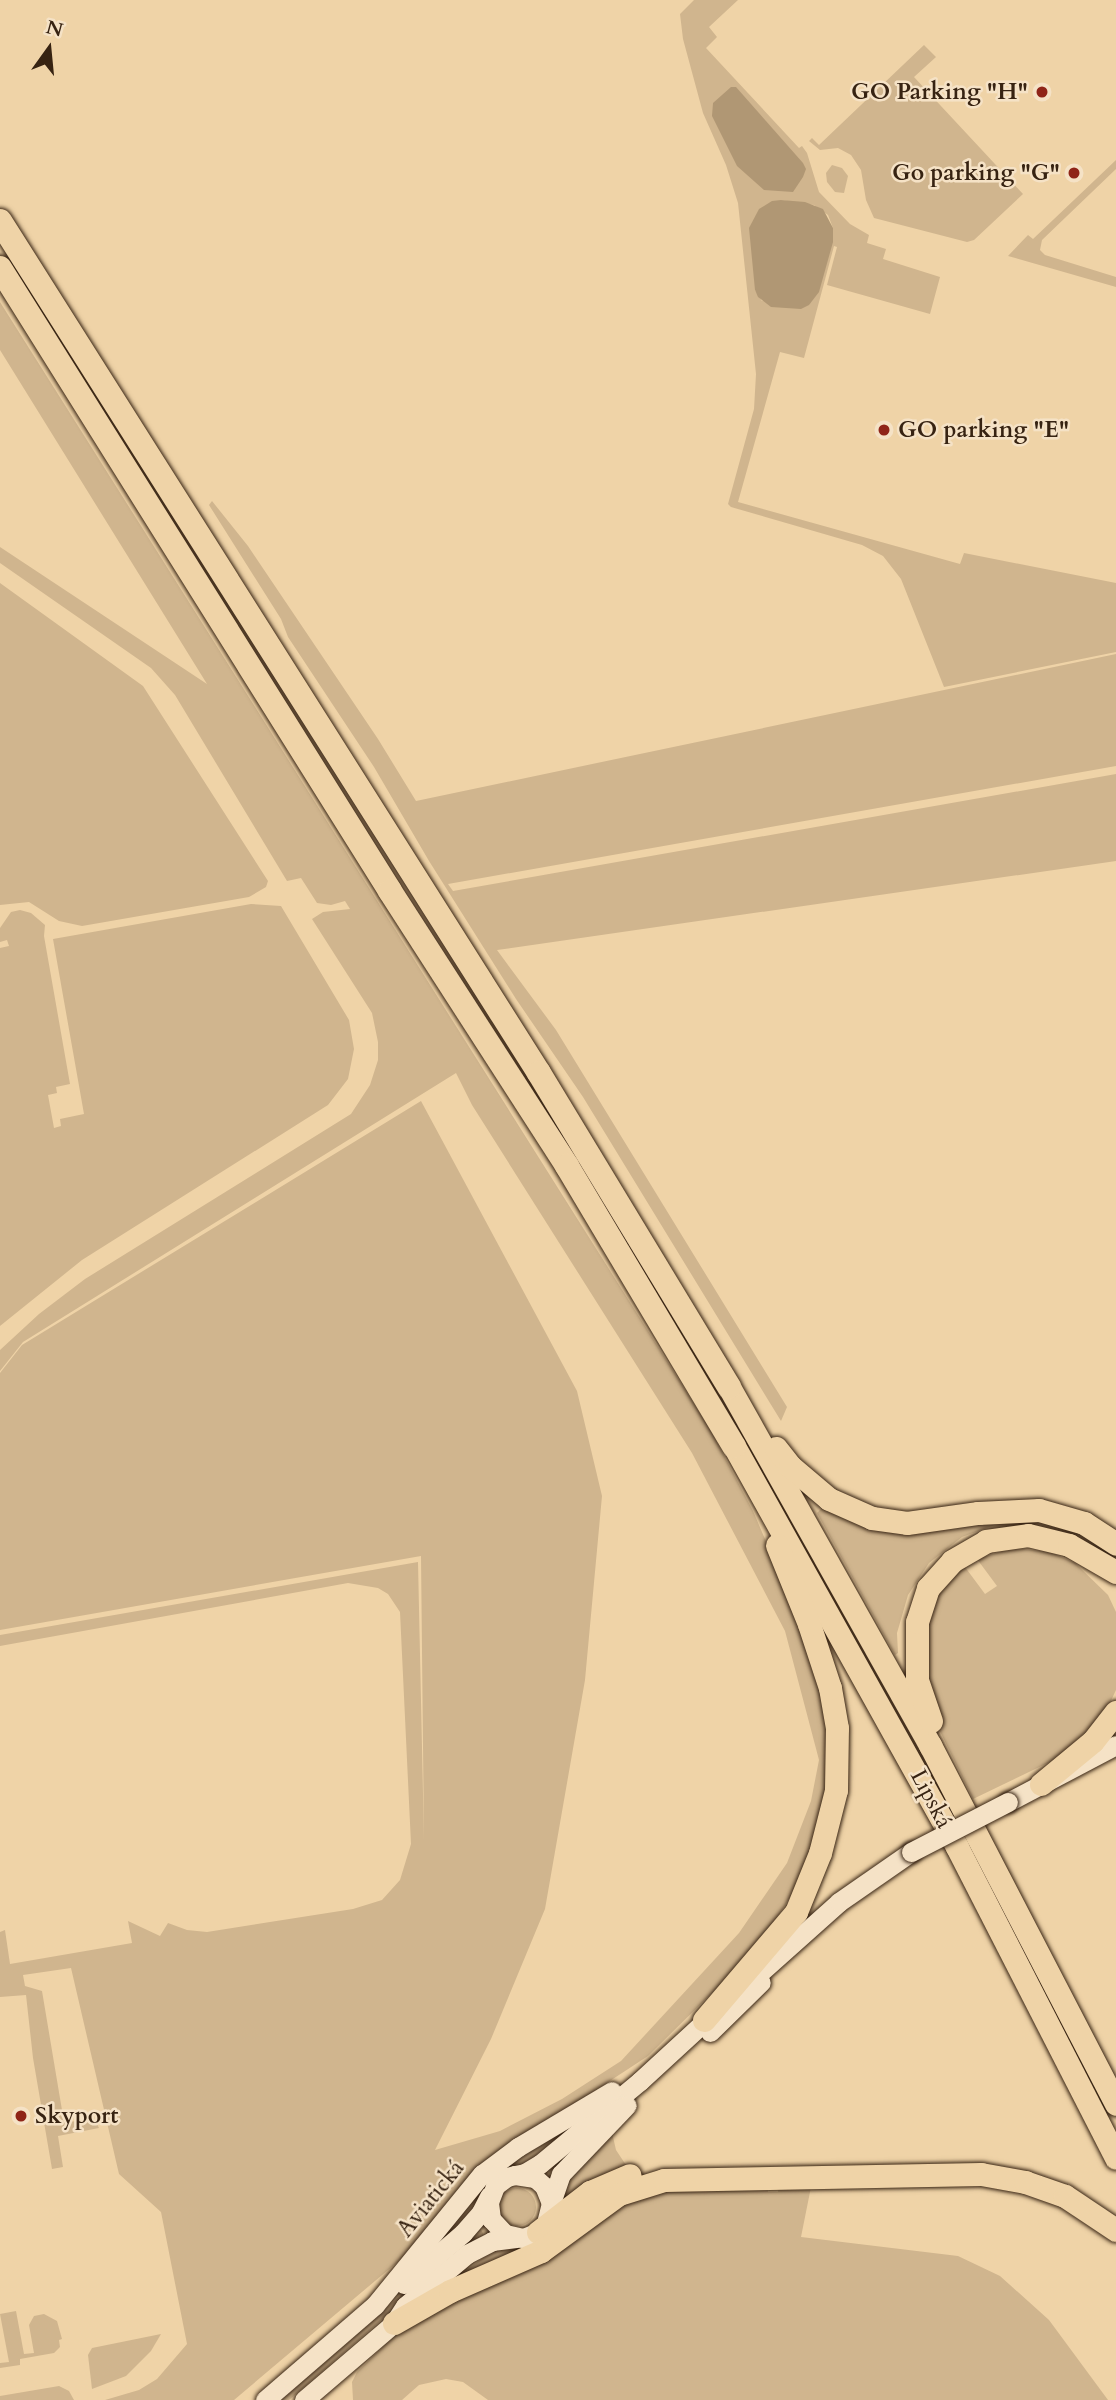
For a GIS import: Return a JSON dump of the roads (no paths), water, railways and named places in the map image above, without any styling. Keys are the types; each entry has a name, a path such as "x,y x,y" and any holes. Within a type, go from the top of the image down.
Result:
{"highway":[{"path":"0,221 545,1084 729,1387 790,1466 829,1499 857,1514 907,1523 978,1513 1039,1510 1084,1523 1116,1544"},
{"path":"0,268 390,891 567,1166 734,1446 820,1654 837,1728 837,1771 827,1831 812,1877 785,1929 704,2020"},
{"name":"Lipská","path":"729,1387 960,1800 1116,2104"},
{"name":"Lipská","path":"734,1446 957,1847 1116,2158"},
{"path":"960,1800 917,1680 915,1635 923,1599 945,1567 986,1541 1028,1535 1069,1545 1116,1572"},
{"path":"1069,1545 1100,1569 1116,1588"},
{"path":"1041,1784 1093,1741 1116,1712"},
{"path":"530,2235 590,2192 638,2173 665,2169 723,2168 776,2178"},
{"path":"394,2323 450,2291 541,2251 592,2211 632,2188 664,2180 955,2173 1003,2177 1065,2196 1116,2230"}],"main road":[{"path":"375,2305 394,2293 463,2233 481,2212 501,2181 540,2164 640,2081 704,2020 733,1998 839,1902 911,1852 1041,1784 1072,1771 1116,1745"},
{"path":"1009,1802 1078,1777 1116,1758"},
{"path":"304,2400 394,2323 405,2306 467,2254 492,2241 530,2235 550,2216 555,2185 566,2168 629,2102 722,2020 796,1941"},
{"name":"Aviatická","path":"265,2400 375,2305 467,2191 494,2163 660,2060"},
{"path":"515,2175 535,2178 544,2186 551,2203"},
{"path":"491,2193 491,2219 505,2234 530,2235"}],"place":[{"name":"GO Parking \"H\"","path":"1042,92"},
{"name":"Go parking \"G\"","path":"1074,173"},
{"name":"GO parking \"E\"","path":"884,430"},
{"name":"Skyport","path":"21,2116"}]}
